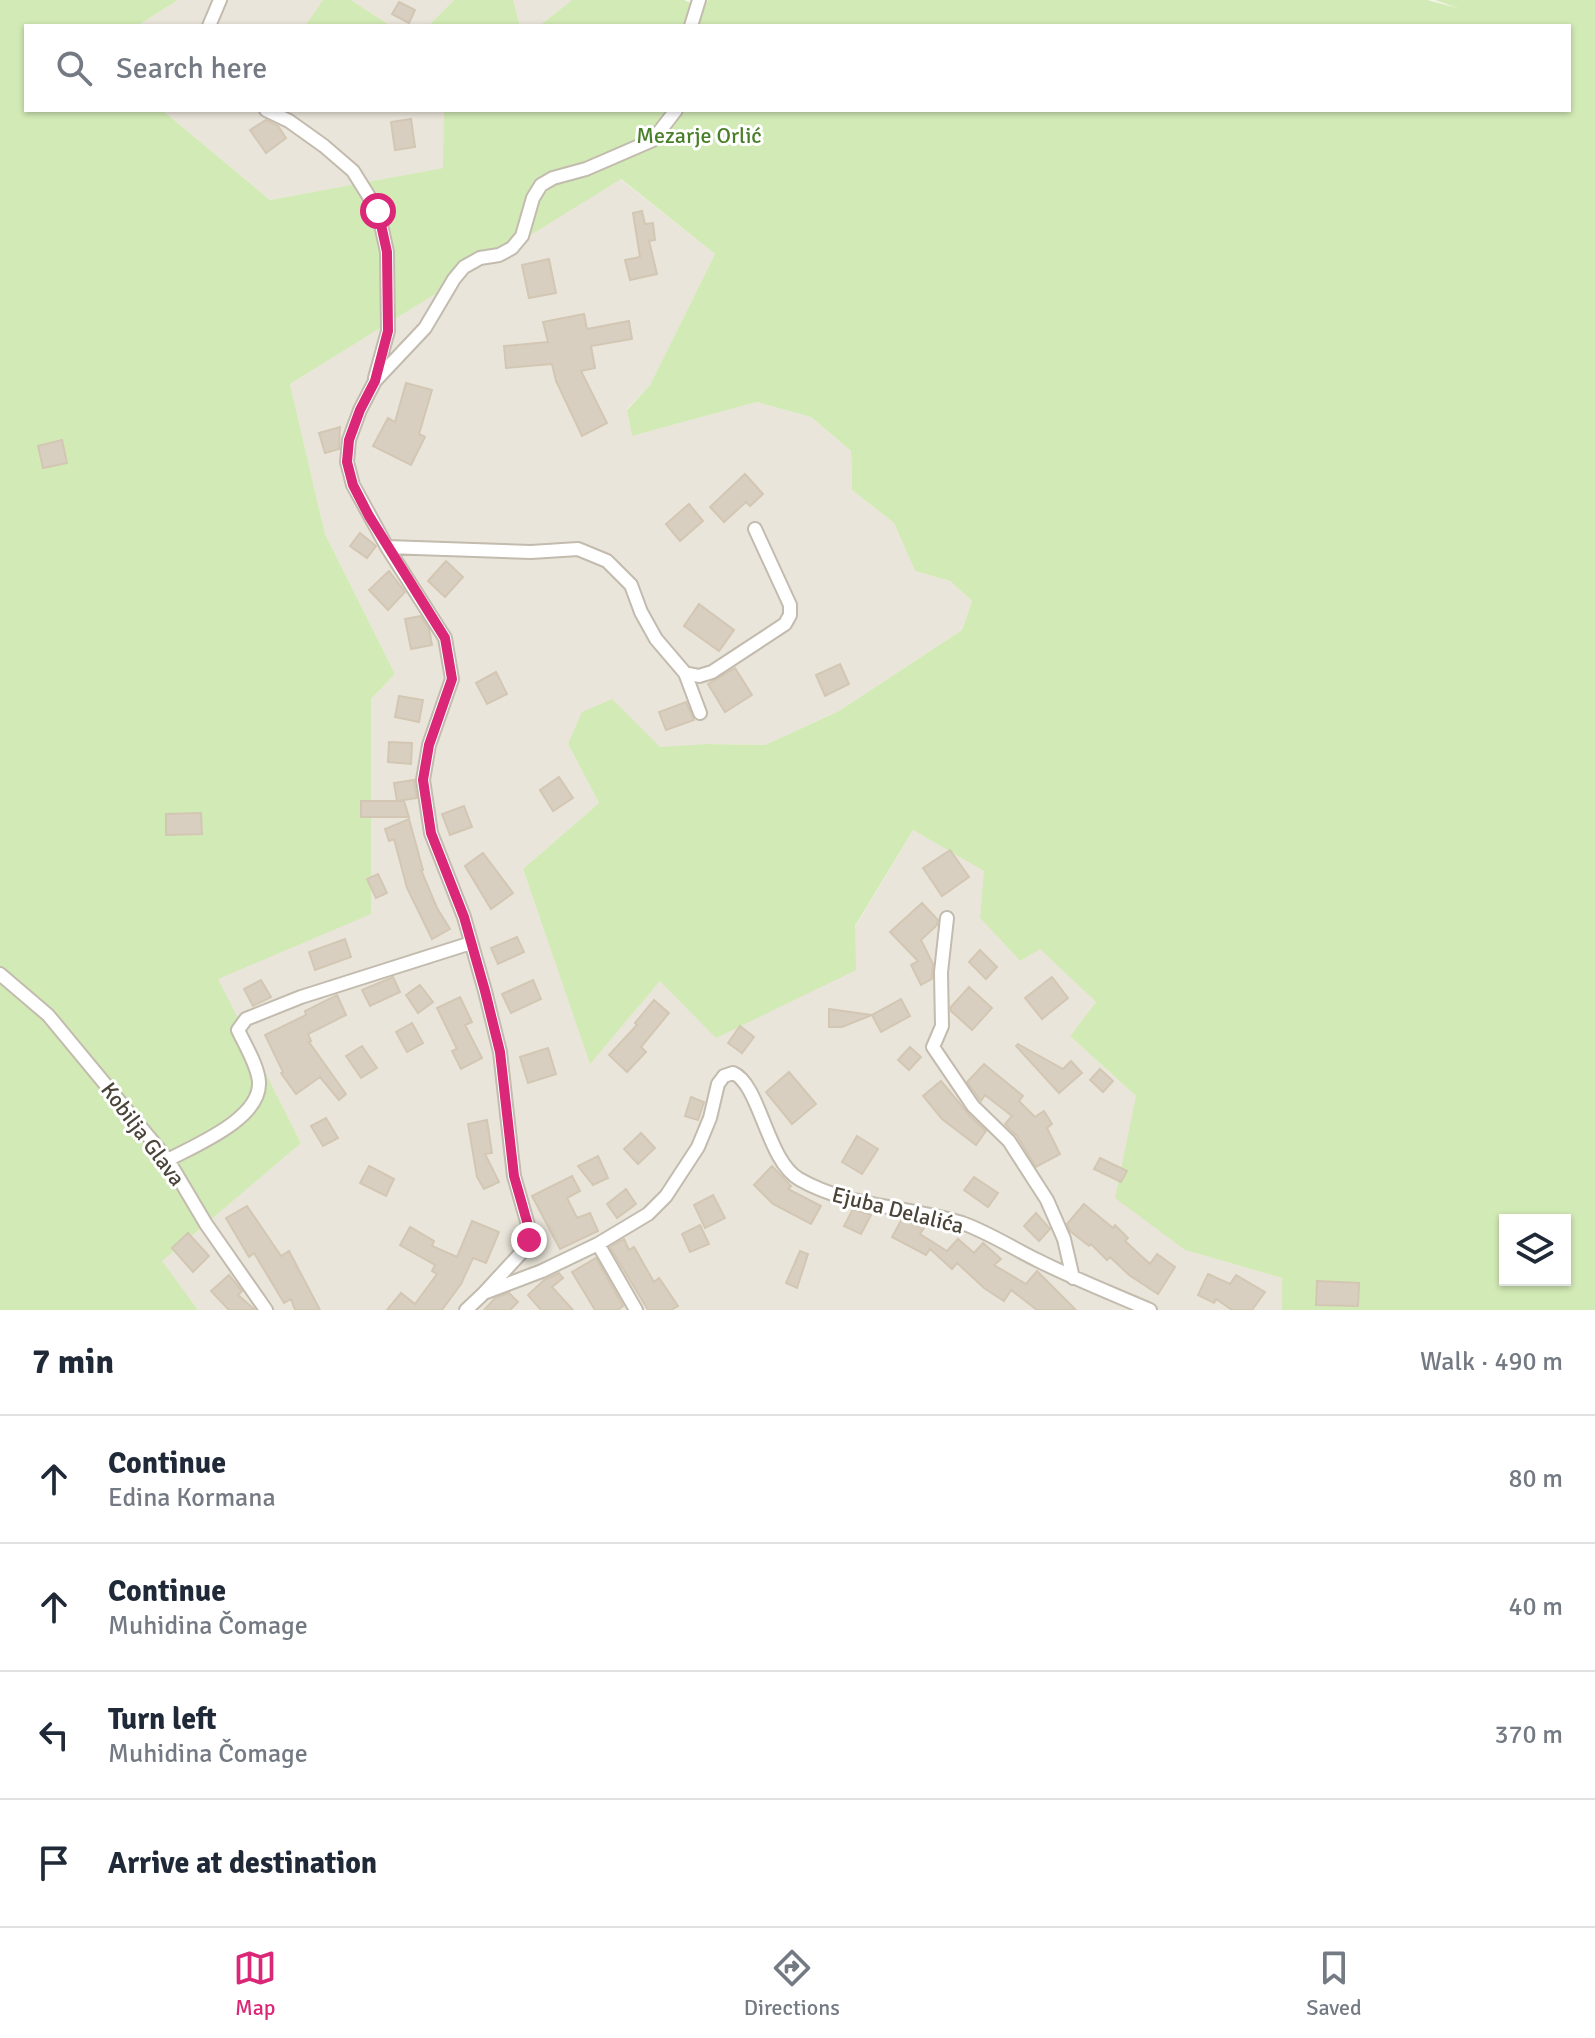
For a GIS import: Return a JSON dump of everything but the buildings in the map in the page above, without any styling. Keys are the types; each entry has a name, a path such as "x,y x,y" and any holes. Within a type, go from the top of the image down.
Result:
{"street":[{"path":"210,24 220,0"},
{"path":"692,24 699,0"},
{"path":"270,112 289,121 353,171 378,211 387,252 388,331 375,381 349,440 347,462 353,485 387,547 445,638 452,679 429,745 423,780 431,833 471,943 500,1052 514,1176 528,1225 529,1240 484,1293"},
{"path":"375,381 425,328 464,267 480,258 499,255 512,248 522,236 533,198 541,185 653,140 674,112"},
{"path":"685,673 699,676 712,672 785,624 790,615 790,605 755,529"},
{"path":"387,547 531,552 578,549 607,561 631,585 656,639 685,673 700,713"},
{"path":"947,918 941,972 942,1026 933,1047 973,1106 1009,1141 1047,1200 1064,1239 1073,1278"},
{"path":"168,1160 226,1127 244,1114 256,1099 259,1079 238,1030 246,1019 315,992 471,943"},
{"name":"Kobilja Glava","path":"0,974 48,1015 168,1160 206,1224 266,1310"},
{"name":"Ejuba Delalića","path":"466,1310 484,1293 542,1271 598,1244 648,1214 666,1196 698,1147 710,1118 718,1084 724,1076 733,1073 744,1084 776,1152 796,1177 830,1195 963,1223 1073,1278 1150,1310"},
{"path":"598,1244 636,1310"}],"shaded area":[{"path":"178,0 323,0 306,24 140,24"},
{"path":"351,0 454,0 430,24 388,24"},
{"path":"513,0 572,0 542,24 519,24"},
{"path":"164,112 444,112 444,168 270,200"},
{"path":"620,179 715,254 650,385 627,409 632,436 757,402 811,417 851,451 852,490 894,523 915,571 950,581 972,601 962,630 839,711 765,745 707,744 659,748 612,700 568,744 599,803 523,869 590,1063 660,981 855,927 913,830 985,871 980,918 1020,961 1040,948 1096,1002 1070,1036 1136,1096 1185,1250 1282,1278 1282,1310 198,1310 161,1261 301,1143 217,979 371,699 395,674 325,534 290,384"}],"green space":[{"name":"Mezarje Orlić","path":"0,0 178,0 140,24 24,24 24,112 164,112 270,200 443,168 444,112 1571,112 1571,24 542,24 572,0 684,0 703,9 708,0 1427,0 1458,8 1435,0 1595,0 1595,1310 1282,1310 1282,1278 1185,1250 1115,1198 1136,1096 1070,1036 1096,1002 1040,949 1020,961 980,918 984,871 913,830 855,926 856,970 716,1038 660,981 590,1064 523,869 599,803 568,744 582,712 612,699 660,747 765,745 839,711 962,630 972,601 950,581 915,571 894,523 852,490 851,451 811,417 757,402 632,436 627,410 650,385 715,254 621,179 290,384 325,534 395,674 371,699 371,914 218,979 301,1143 162,1261 198,1310 0,1310"},
{"path":"323,0 351,0 388,24 306,24"},
{"path":"454,0 513,0 519,24 430,24"}],"route":[{"path":"378,211 387,252 388,331 375,381 349,440 347,462 353,485 369,516 445,638 452,679 429,745 423,780 431,833 464,917 500,1052 514,1176 528,1225 529,1240"}]}
